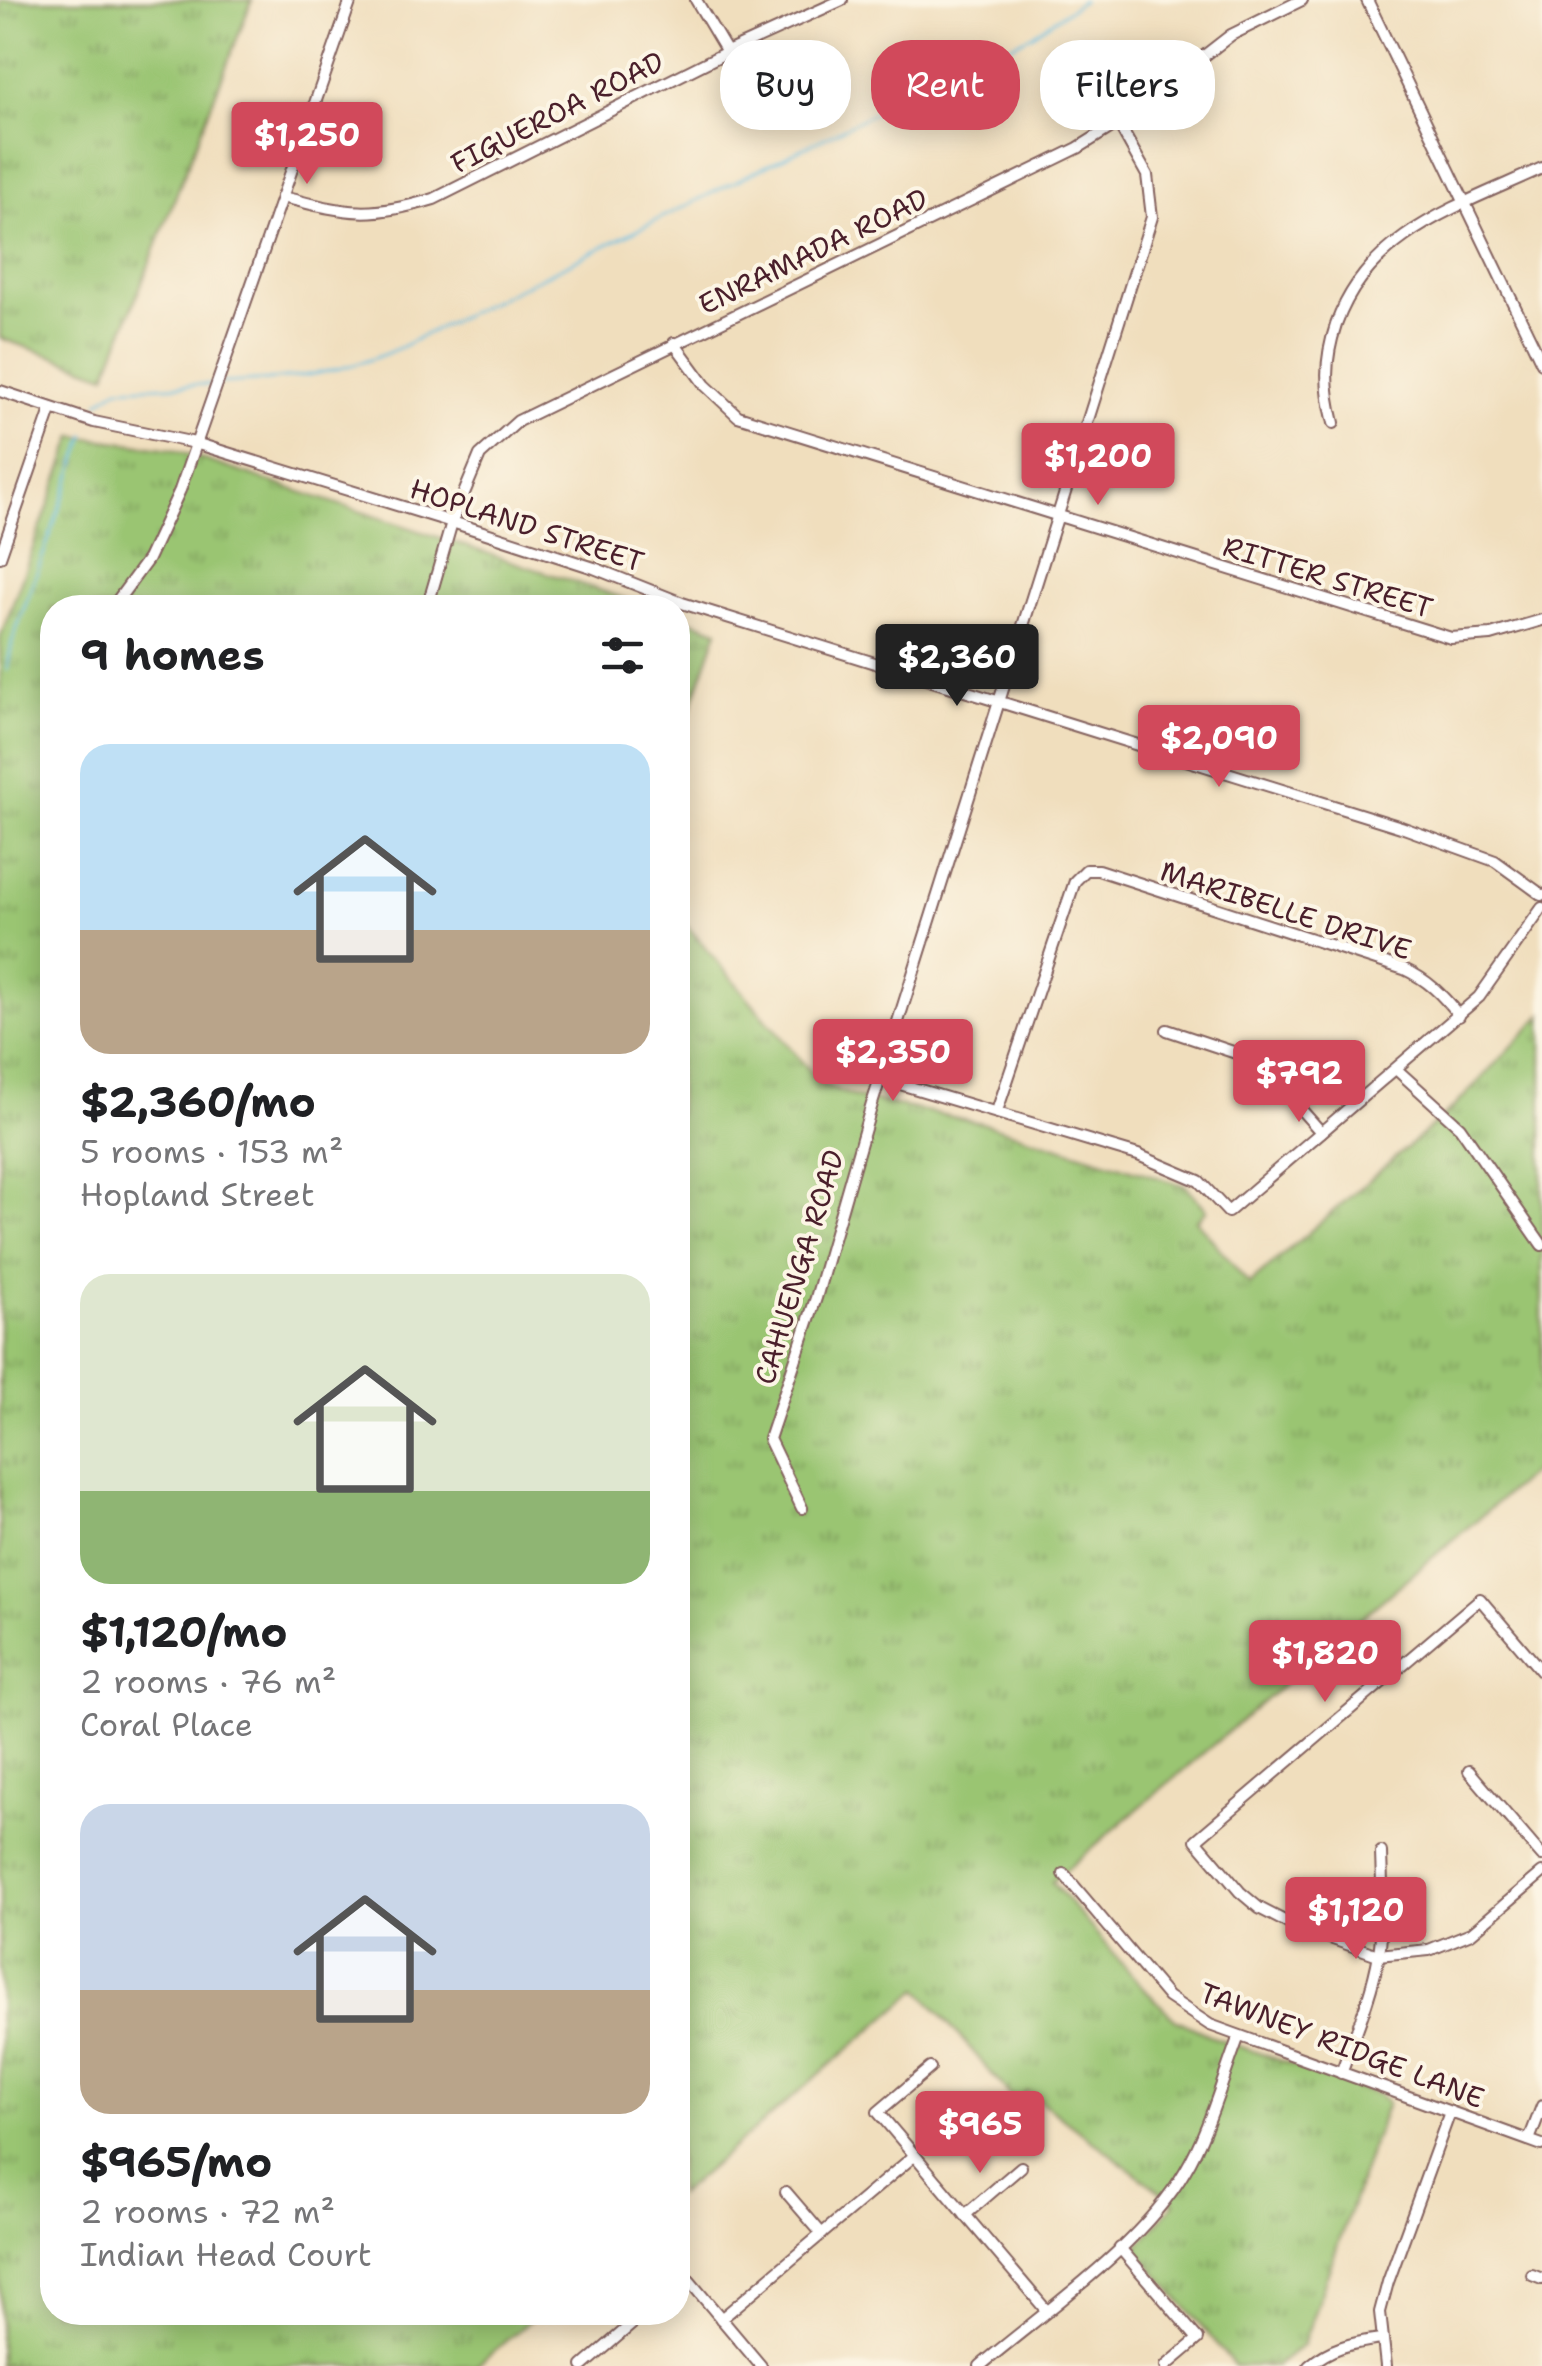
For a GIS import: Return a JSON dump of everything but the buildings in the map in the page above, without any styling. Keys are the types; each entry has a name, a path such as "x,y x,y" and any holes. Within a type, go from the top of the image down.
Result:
{"street":[{"path":"124,595 160,538 351,0"},
{"path":"696,0 720,42"},
{"name":"FIGUEROA ROAD","path":"753,40 842,0"},
{"name":"ENRAMADA ROAD","path":"1215,48 1231,35 1302,0"},
{"path":"1367,0 1542,362"},
{"name":"FIGUEROA ROAD","path":"282,198 350,213 390,212 434,199 720,55"},
{"name":"ENRAMADA ROAD","path":"431,595 452,522 480,455 518,420 1108,130"},
{"name":"CAHUENGA ROAD","path":"802,1508 769,1438 1152,217 1147,175 1121,130"},
{"path":"1334,423 1324,368 1332,336 1350,291 1380,254 1416,228 1542,168"},
{"name":"RITTER STREET","path":"674,342 705,386 738,416 1451,638 1491,635 1542,620"},
{"name":"HOPLAND STREET","path":"0,392 51,410 195,443 594,568 662,595"},
{"path":"0,557 51,410"},
{"name":"HOPLAND STREET","path":"690,605 1464,848 1494,862 1542,895"},
{"name":"MARIBELLE DRIVE","path":"997,1110 1075,880 1086,870 1098,870 1404,969 1440,991 1459,1016"},
{"path":"880,1078 997,1110 1178,1171 1198,1180 1228,1212 1479,997 1542,908"},
{"path":"1168,1030 1258,1060 1321,1132"},
{"path":"1396,1069 1460,1127 1542,1245"},
{"path":"1542,1672 1480,1600 1196,1840 1240,1892 1259,1908 1290,1924 1378,1955 1429,1950 1471,1934 1542,1873"},
{"path":"1469,1771 1542,1856"},
{"path":"1341,2073 1368,1997 1378,1955 1383,1906 1381,1852"},
{"name":"TAWNEY RIDGE LANE","path":"1064,1874 1168,1997 1199,2019 1542,2145"},
{"path":"980,2366 1120,2248 1156,2212 1187,2168 1239,2036"},
{"path":"930,2068 878,2112 1046,2310"},
{"path":"1529,2140 1542,2106"},
{"path":"1386,2366 1380,2312 1450,2112"},
{"path":"721,2319 914,2156"},
{"path":"965,2215 1021,2168"},
{"path":"786,2192 822,2234"},
{"path":"1120,2248 1198,2339 1166,2366"},
{"path":"690,2290 761,2366"},
{"path":"583,2366 631,2325"},
{"path":"1309,2366 1342,2345 1381,2340"}],"green space":[{"path":"0,0 252,0 106,375 0,338"},
{"path":"74,436 171,449 614,595 40,595 40,2325 525,2325 476,2366 0,2366 0,638"},
{"path":"690,620 718,630 690,710"},
{"path":"690,929 821,1084 856,1097 982,1123 1186,1186 1207,1210 1196,1220 1249,1284 1455,1106 1542,1015 1542,1464 1052,1882 1143,1988 1175,2019 1215,2038 1378,2094 1387,2103 1303,2345 1276,2366 1235,2366 1136,2248 1175,2203 1027,2091 1015,2101 919,1989 690,2185"}],"waterway":[{"path":"221,383 324,372 397,349 1032,35 1083,0"},
{"path":"99,402 118,388 213,384"},
{"path":"7,670 12,642 86,435"}]}
